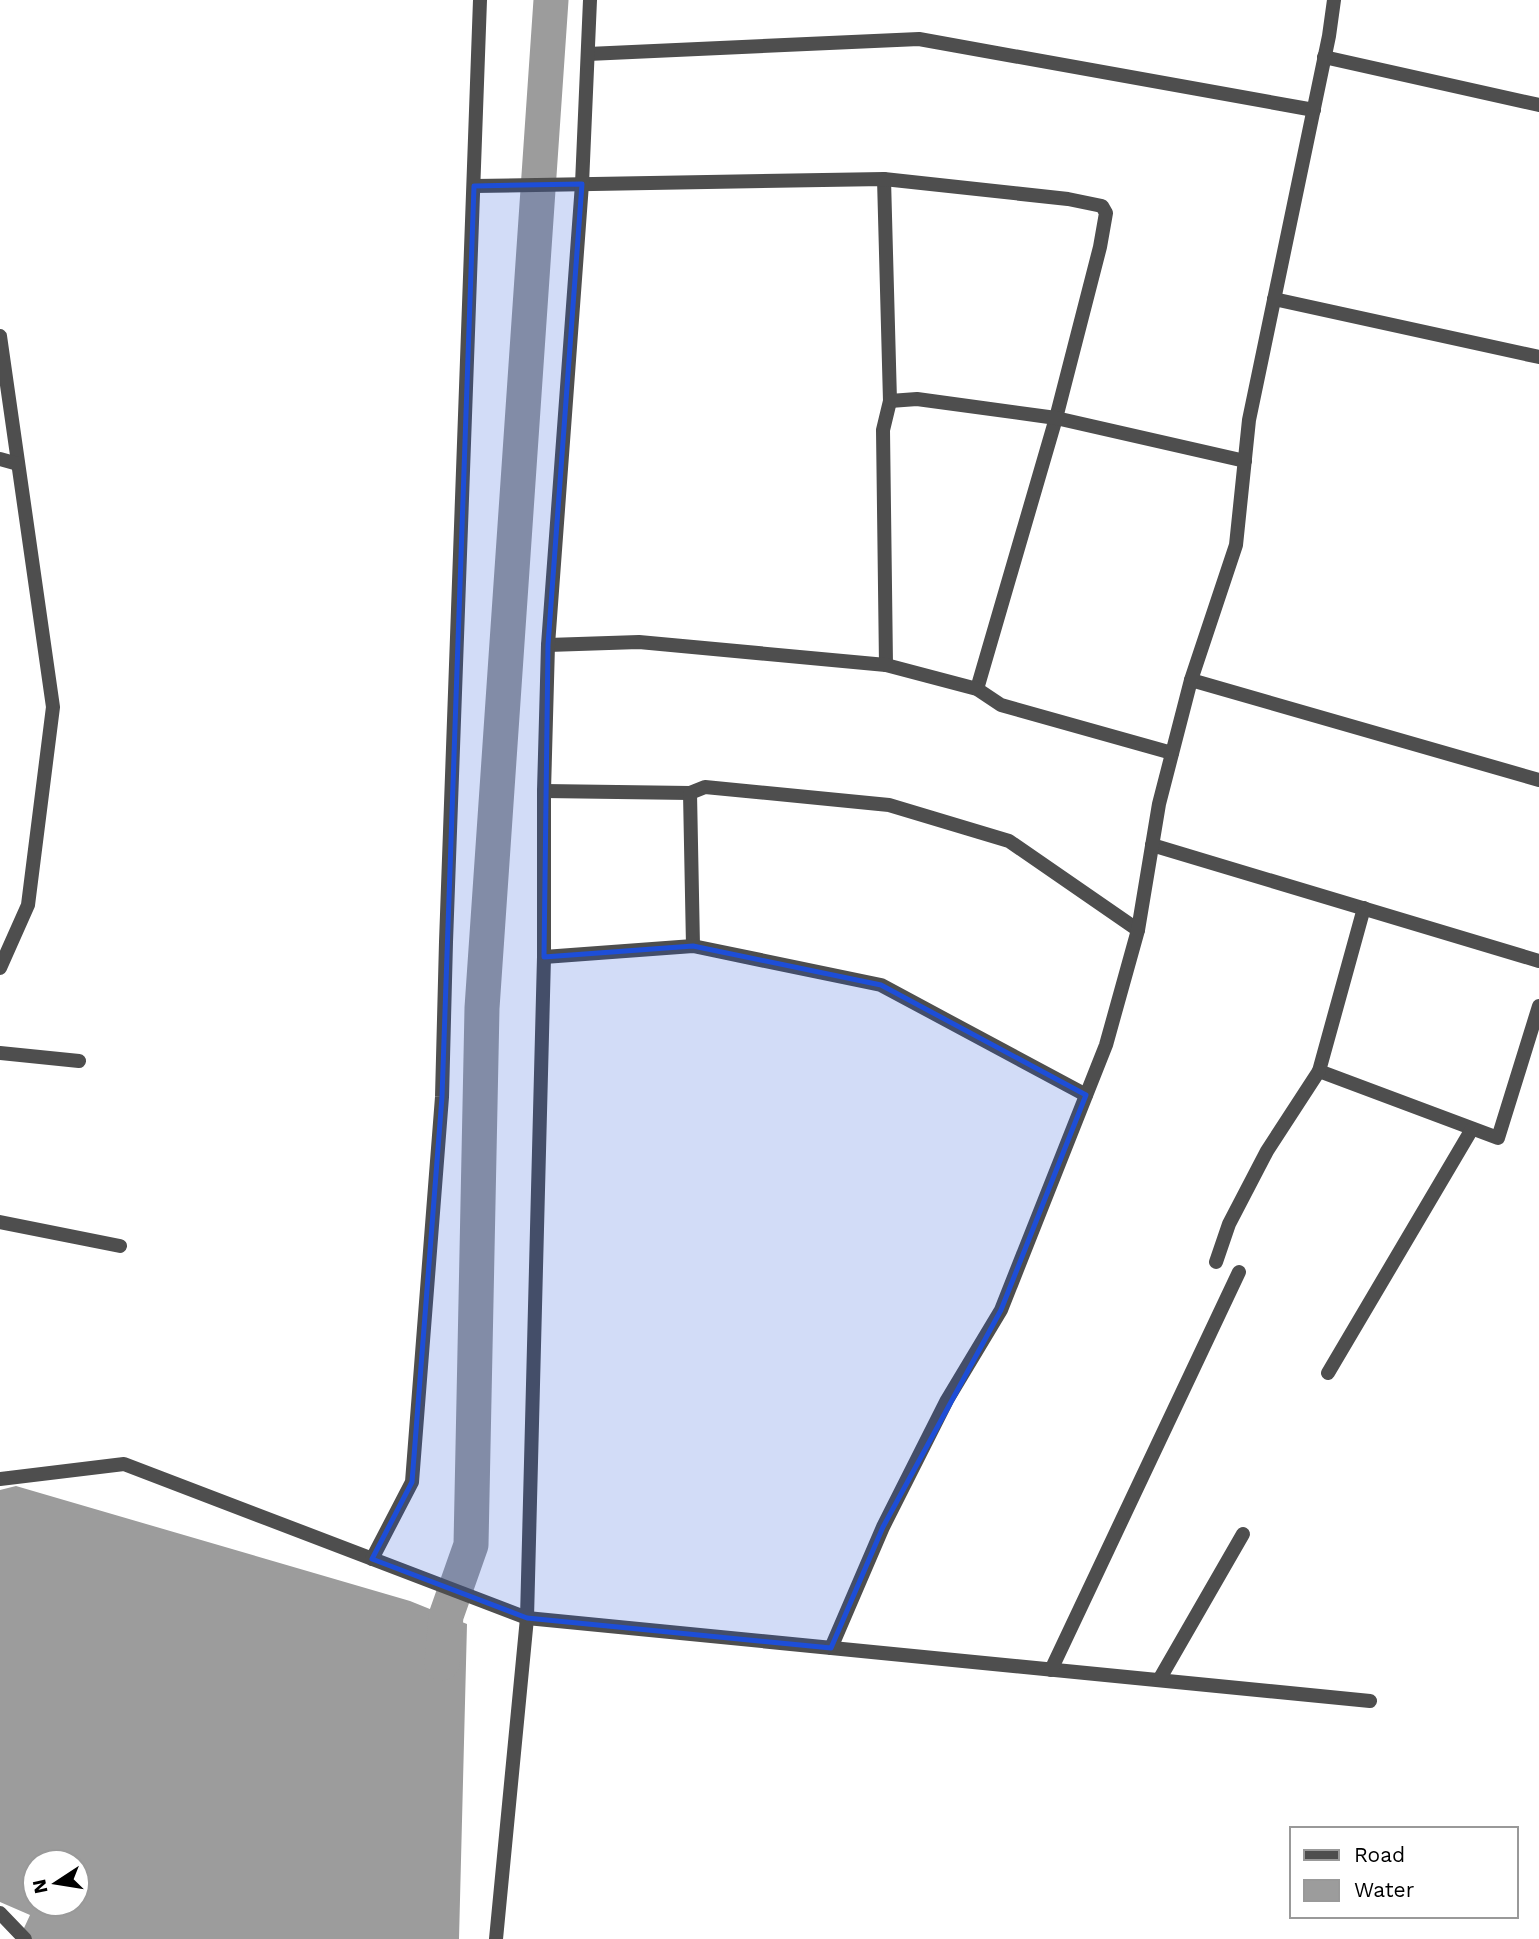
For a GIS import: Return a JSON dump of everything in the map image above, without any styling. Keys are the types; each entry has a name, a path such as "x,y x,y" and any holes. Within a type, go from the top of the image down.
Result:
{"street":[{"path":"372,1559 412,1482 442,1097 480,0"},
{"path":"496,1939 525,1617 544,957 544,791 548,645 582,184 590,0"},
{"path":"831,1648 883,1527 947,1400 1001,1310 1105,1045 1138,930 1159,804 1172,752 1191,680 1236,545 1249,420 1314,110 1334,0"},
{"path":"588,54 919,39 1314,110"},
{"path":"1324,57 1539,105"},
{"path":"475,186 884,179 1102,206 1106,213 1100,247 1056,418 977,689"},
{"path":"884,179 890,401 883,430 886,665"},
{"path":"1275,299 1539,357"},
{"path":"0,336 53,707 28,905 0,968"},
{"path":"890,401 917,399 1056,418 1245,461"},
{"path":"0,459 18,464"},
{"path":"548,645 639,642 886,665 977,689 1001,705 1172,752"},
{"path":"1191,680 1539,780"},
{"path":"544,791 690,793 705,787 889,805 1009,841 1138,930"},
{"path":"690,793 693,946"},
{"path":"1152,845 1539,961"},
{"path":"1216,1262 1229,1224 1267,1151 1319,1071 1364,908"},
{"path":"544,957 693,946 881,985 1086,1095"},
{"path":"1319,1071 1498,1138 1539,1006"},
{"path":"0,1053 79,1060"},
{"path":"1328,1373 1472,1129"},
{"path":"0,1222 120,1246"},
{"path":"1051,1670 1239,1272"},
{"path":"0,1479 124,1464 525,1617 1370,1701"},
{"path":"1159,1680 1243,1534"},
{"path":"0,1913 25,1939"}],"highlighted area":[{"path":"582,184 548,645 544,957 693,946 881,985 1086,1095 1001,1310 883,1527 831,1648 527,1618 372,1559 412,1482 442,1097 474,186"}],"water":[{"path":"16,1486 410,1601 467,1624 459,1939 19,1939 29,1918 91,1918 91,1848 21,1848 21,1911 0,1902 0,1490"}],"waterway":[{"path":"442,1663 446,1616 471,1545 482,1008 551,0"}]}
